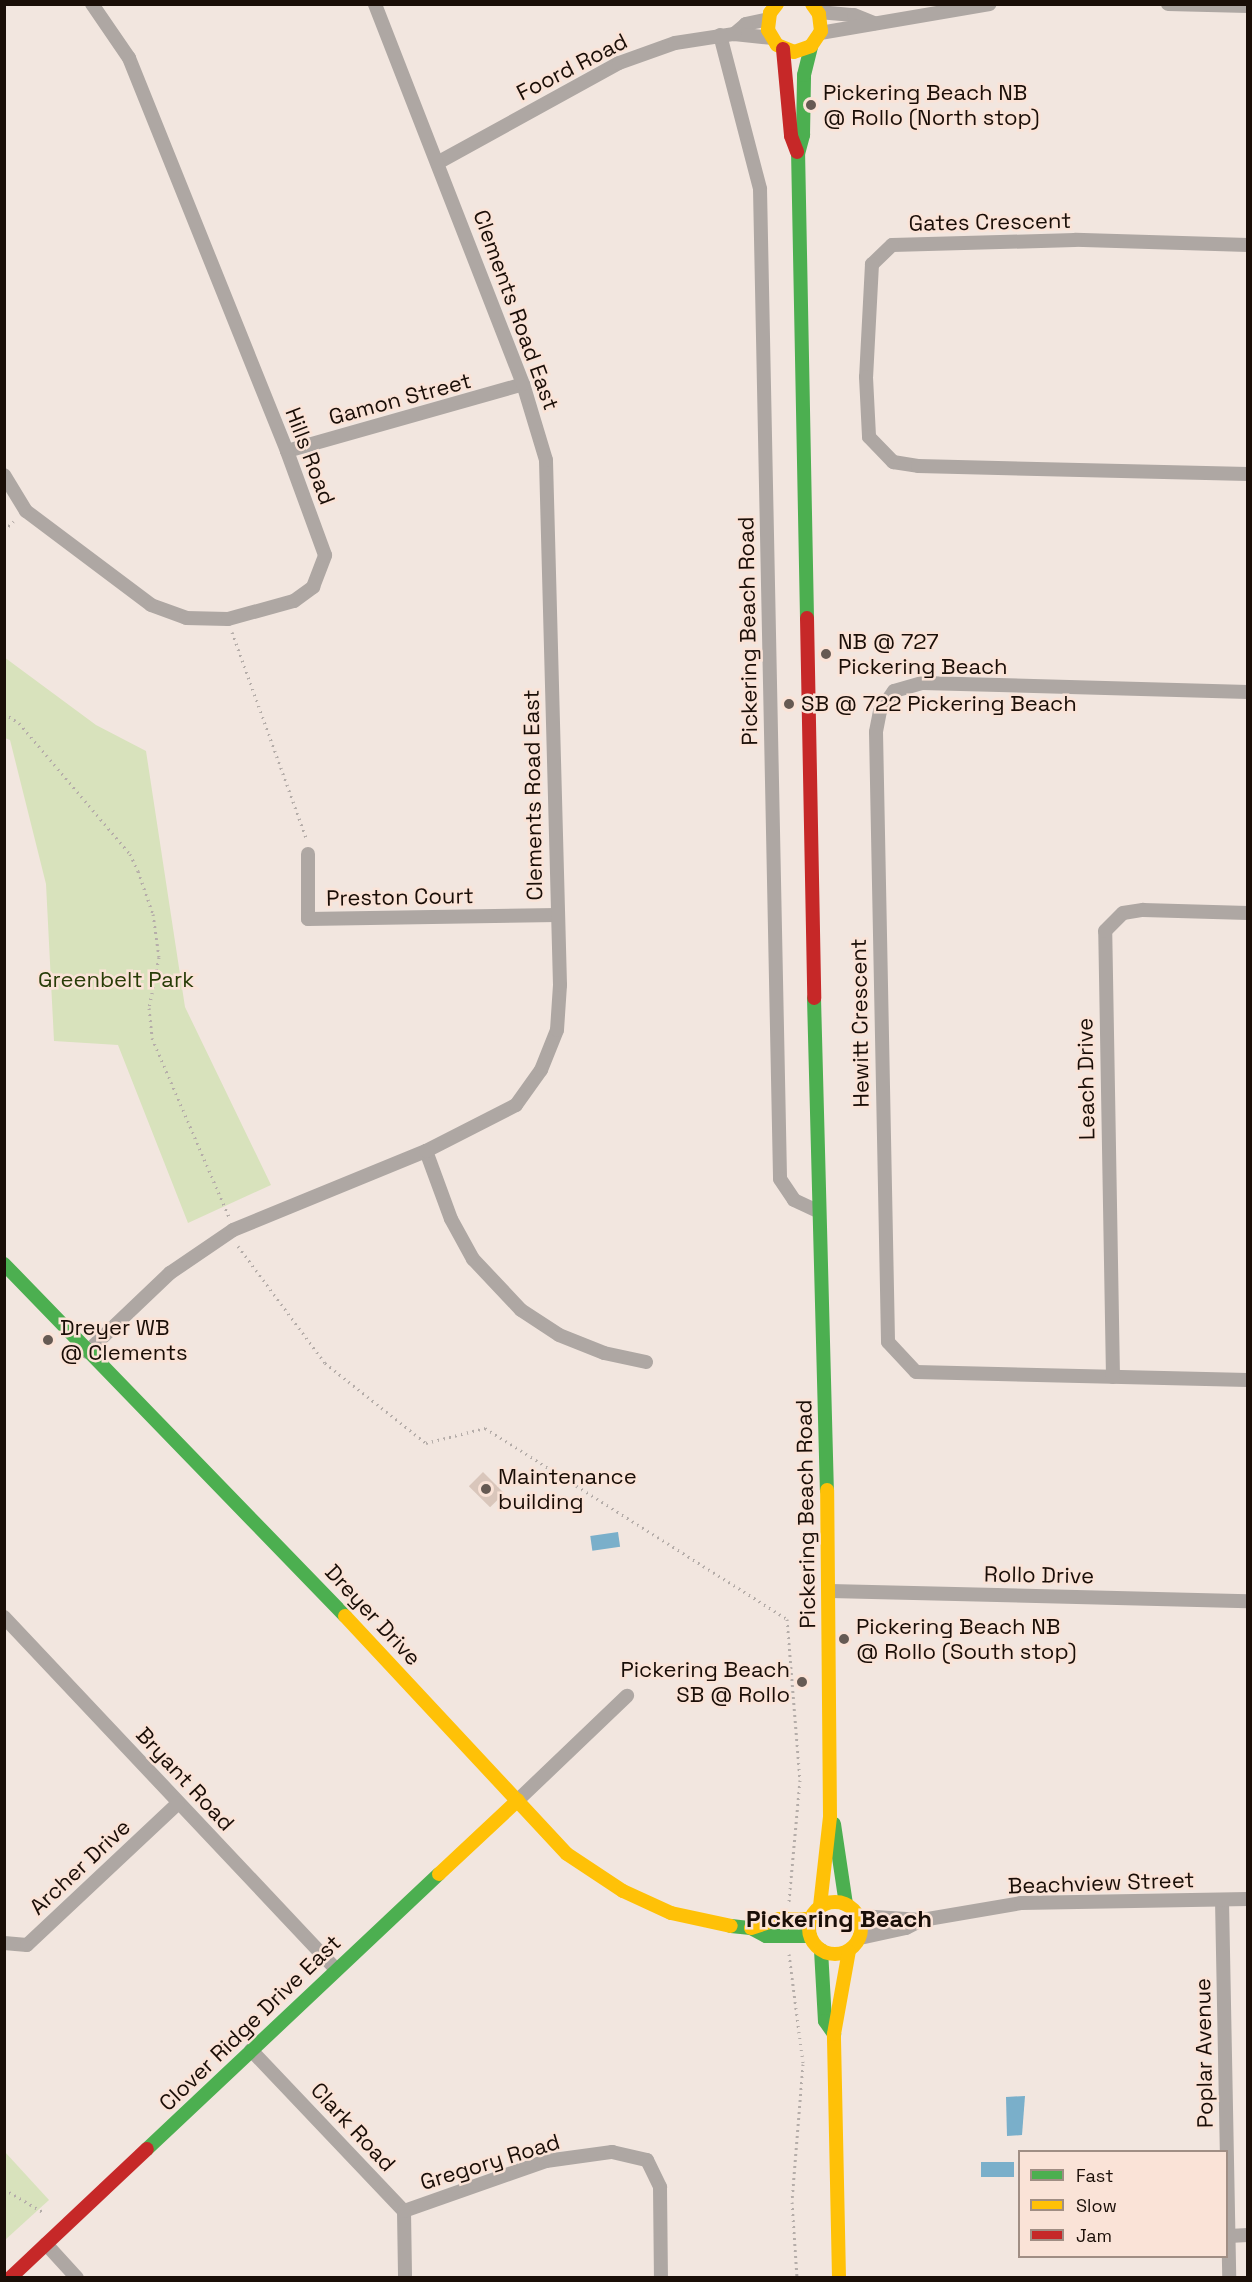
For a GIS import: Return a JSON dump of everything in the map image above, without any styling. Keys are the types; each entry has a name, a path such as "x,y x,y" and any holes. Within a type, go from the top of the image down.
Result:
{"street":[{"name":"Hills Road","path":"4,475 26,511 151,605 186,618 228,619 294,601 312,586 325,555 287,451 129,58 92,4"},
{"name":"Clements Road East","path":"87,1352 170,1273 233,1230 426,1151 516,1105 541,1070 557,1030 557,915 546,460 523,384 439,162 375,4"},
{"path":"777,4 769,19 771,38 783,49 794,52 811,46"},
{"path":"874,23 854,15 815,8 820,33 990,4"},
{"path":"1168,4 1248,6"},
{"name":"Foord Road","path":"727,34 747,24 769,19"},
{"name":"Pickering Beach Road","path":"820,33 811,46 804,75 803,135 798,154 818,1211 830,1591 830,1817 820,1906"},
{"name":"Foord Road","path":"439,162 618,63 675,43 727,34 771,38"},
{"name":"Pickering Beach Road","path":"727,34 760,189 780,1179 794,1200 818,1211"},
{"name":"Pickering Beach Road","path":"783,49 791,136 798,154"},
{"name":"Gates Crescent","path":"1248,244 1075,240 891,245 872,264 866,377 869,437 893,462 918,466 1248,474"},
{"name":"Gamon Street","path":"287,451 492,396 523,384"},
{"name":"Hewitt Crescent","path":"1248,692 922,683 894,691 880,711 877,744 888,1342 916,1372 1248,1380"},
{"name":"Preston Court","path":"308,854 308,919 557,915"},
{"name":"Leach Drive","path":"1113,1377 1106,931 1123,913 1143,910 1248,913"},
{"path":"426,1151 451,1219 473,1259 521,1310 559,1335 604,1353 646,1362"},
{"name":"Dreyer Drive","path":"4,1263 87,1352 259,1524 567,1854 623,1892 670,1913 707,1923 751,1928 766,1936 810,1936"},
{"name":"Rollo Drive","path":"830,1591 1248,1600"},
{"name":"Bryant Road","path":"4,1617 336,1969"},
{"path":"518,1800 627,1696"},
{"name":"Clover Ridge Drive East","path":"10,2277 518,1800"},
{"name":"Archer Drive","path":"4,1943 27,1945 178,1803"},
{"name":"Pickering Beach Road","path":"830,1817 837,1828 846,1904"},
{"name":"Beachview Street","path":"859,1916 922,1920 1021,1903 1248,1899"},
{"name":"Poplar Avenue","path":"1222,1900 1227,2150"},
{"path":"839,2277 834,2034 849,1951 860,1938 859,1916 846,1904 820,1906 810,1919 810,1936 821,1950 831,1954 849,1951"},
{"name":"Dreyer Drive","path":"751,1928 779,1919 810,1919"},
{"name":"Beachview Street","path":"860,1938 906,1928 922,1920"},
{"path":"821,1950 825,2021 834,2034"},
{"name":"Clark Road","path":"251,2050 404,2211"},
{"name":"Gregory Road","path":"404,2211 546,2161 612,2152 647,2160 660,2187 661,2277"},
{"name":"Poplar Avenue","path":"1228,2187 1229,2277"},
{"path":"404,2211 405,2277"},
{"path":"1229,2235 1248,2235"},
{"path":"46,2244 77,2277"}],"path":[{"path":"228,619 306,832 308,854"},
{"path":"4,713 19,723 130,854 153,914 159,957 149,1008 152,1038 233,1230 239,1253 325,1363 426,1443 485,1428 787,1619"},
{"path":"4,2189 43,2212"}],"green space":[{"name":"Greenbelt Park","path":"4,657 96,725 146,751 185,1007 271,1185 188,1223 118,1045 54,1041 46,884 10,740 5,738"},
{"path":"5,2152 49,2200 5,2240"}],"water":[{"path":"618,1532 620,1547 592,1551 590,1536"},
{"path":"1025,2096 1022,2135 1007,2136 1006,2097"},
{"path":"981,2162 1014,2162 1014,2177 981,2177"}],"building":[{"name":"Maintenance building","path":"483,1472 504,1493 490,1507 469,1486"}],"traffic: fast":[{"path":"807,618 798,154 803,135 804,75 811,46"},
{"path":"814,998 827,1490"},
{"path":"4,1264 345,1616"},
{"path":"834,1824 846,1904"},
{"path":"147,2149 439,1874"},
{"path":"731,1926 751,1928 766,1936 810,1936"},
{"path":"821,1950 825,2021 834,2034"}],"traffic: slow":[{"path":"777,4 770,13 768,30 777,45 794,52 811,46 821,31 819,14 812,4"},
{"path":"820,1906 830,1817 827,1490"},
{"path":"345,1616 567,1854 623,1891 671,1913 731,1926"},
{"path":"439,1874 518,1800"},
{"path":"830,1902 840,1902 854,1909 861,1928 854,1947 840,1954 830,1954 820,1950 813,1943 809,1933 809,1923 813,1913 820,1906 830,1902"},
{"path":"751,1928 779,1919 811,1919"},
{"path":"839,2278 834,2034 849,1951"}],"traffic: jam":[{"path":"783,49 791,136 797,152"},
{"path":"807,618 814,998"},
{"path":"10,2278 147,2149"}],"place":[{"name":"Pickering Beach NB @ Rollo (North stop)","path":"811,105"},
{"name":"NB @ 727 Pickering Beach","path":"826,654"},
{"name":"SB @ 722 Pickering Beach","path":"789,704"},
{"name":"Dreyer WB @ Clements","path":"48,1340"},
{"name":"Maintenance building","path":"486,1489"},
{"name":"Pickering Beach NB @ Rollo (South stop)","path":"844,1639"},
{"name":"Pickering Beach SB @ Rollo","path":"802,1682"}],"district":[{"name":"Pickering Beach","path":"839,1919"}]}
